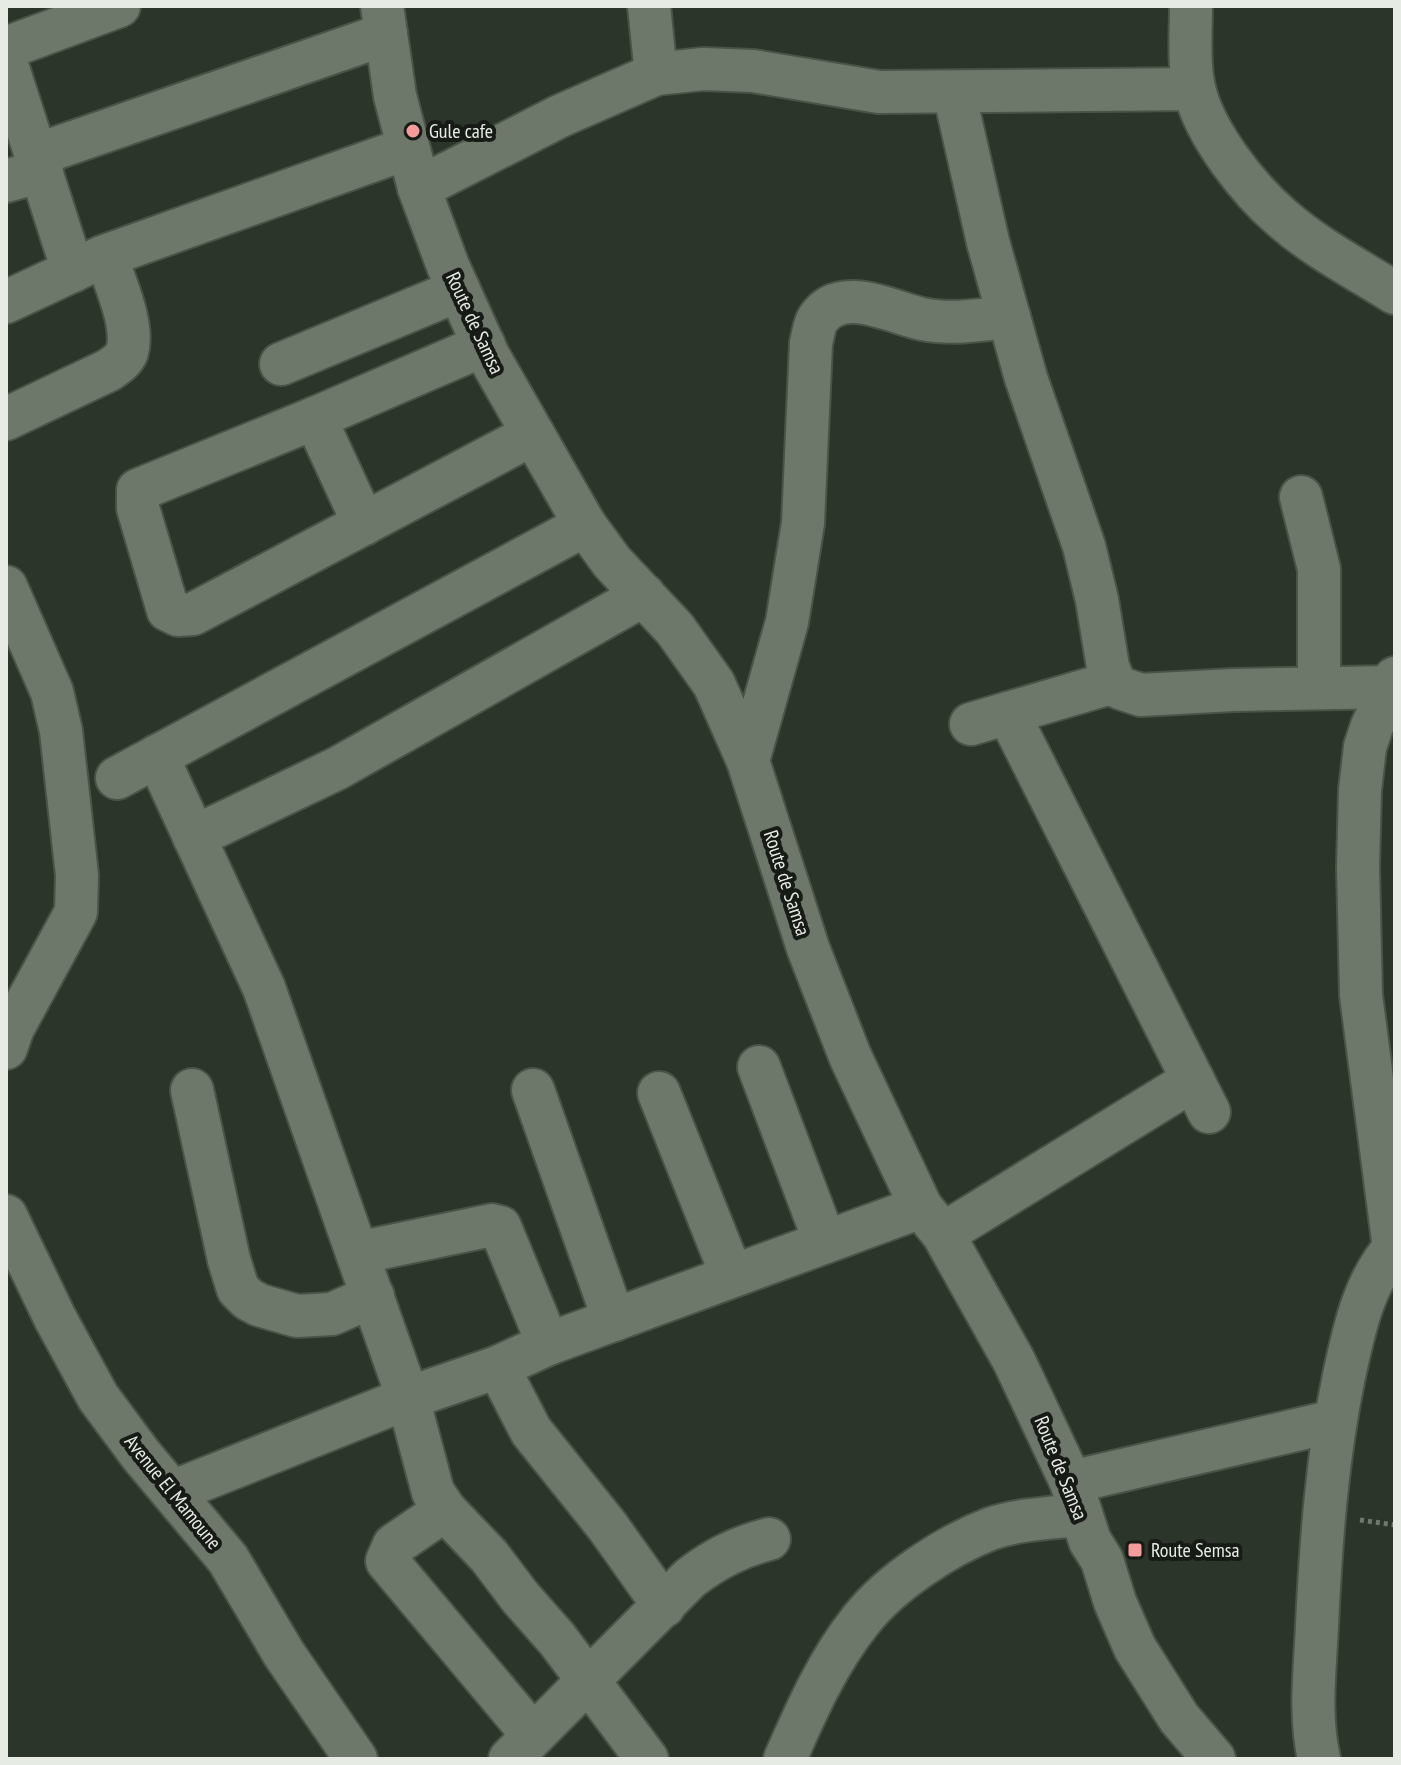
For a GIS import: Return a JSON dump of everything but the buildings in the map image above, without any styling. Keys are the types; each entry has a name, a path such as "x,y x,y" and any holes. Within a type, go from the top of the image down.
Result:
{"street":[{"path":"6,48 119,6"},
{"path":"649,6 656,74"},
{"path":"1191,6 1194,89 1210,130 1234,165 1281,217 1321,247 1395,293"},
{"path":"28,169 384,20"},
{"name":"Route de Samsa","path":"384,20 395,96 419,188 484,345 585,525 612,562 675,629 714,684 748,761 808,948 850,1056 932,1221 1014,1361 1075,1498 1090,1541 1102,1560 1135,1648 1179,1718 1214,1759"},
{"path":"6,62 28,169 126,316 128,342 123,359 109,370 6,419"},
{"path":"419,188 560,116 656,74 703,69 753,71 879,92 1194,89"},
{"path":"954,92 988,242 1009,317 1045,439 1084,546 1108,667 1114,682 1120,688 1141,695 1393,682 1384,728 1365,747 1360,790 1361,995 1394,1247 1379,1267 1359,1314 1335,1421 1323,1515 1314,1697 1314,1730 1319,1759"},
{"path":"6,302 90,263 408,148"},
{"path":"281,364 459,290"},
{"path":"748,761 787,622 803,523 811,343 817,319 831,307 860,301 942,321 1009,317"},
{"path":"484,345 138,490 138,508 168,610 178,615 193,614 533,434"},
{"path":"315,418 364,524"},
{"path":"1301,497 1319,569 1319,688"},
{"path":"117,778 585,525"},
{"path":"6,587 52,692 61,731 77,875 76,912 13,1028 6,1048"},
{"path":"194,837 338,768 644,595"},
{"path":"172,1492 408,1398 498,1367 548,1344 825,1242 932,1221 1201,1096 989,718 1114,682"},
{"path":"157,756 264,988 408,1398 433,1492 589,1679 647,1759"},
{"path":"759,1067 825,1242"},
{"path":"192,1090 238,1289 259,1305 297,1316 332,1314 373,1296"},
{"path":"533,1090 614,1320"},
{"path":"659,1093 732,1276"},
{"name":"Avenue El Mamoune","path":"6,1216 55,1318 98,1397 141,1455 228,1559 284,1654 356,1759"},
{"path":"357,1253 492,1225 500,1227 548,1344"},
{"path":"498,1367 531,1431 608,1527 664,1606"},
{"path":"785,1759 812,1698 861,1619 925,1564 990,1529 1027,1521 1075,1498 1335,1421"},
{"path":"445,1510 394,1545 387,1561 521,1747 690,1578 712,1561 740,1546 769,1539"}],"place":[{"name":"Gule cafe","path":"413,131"},
{"name":"Route Semsa","path":"1135,1550"}]}
